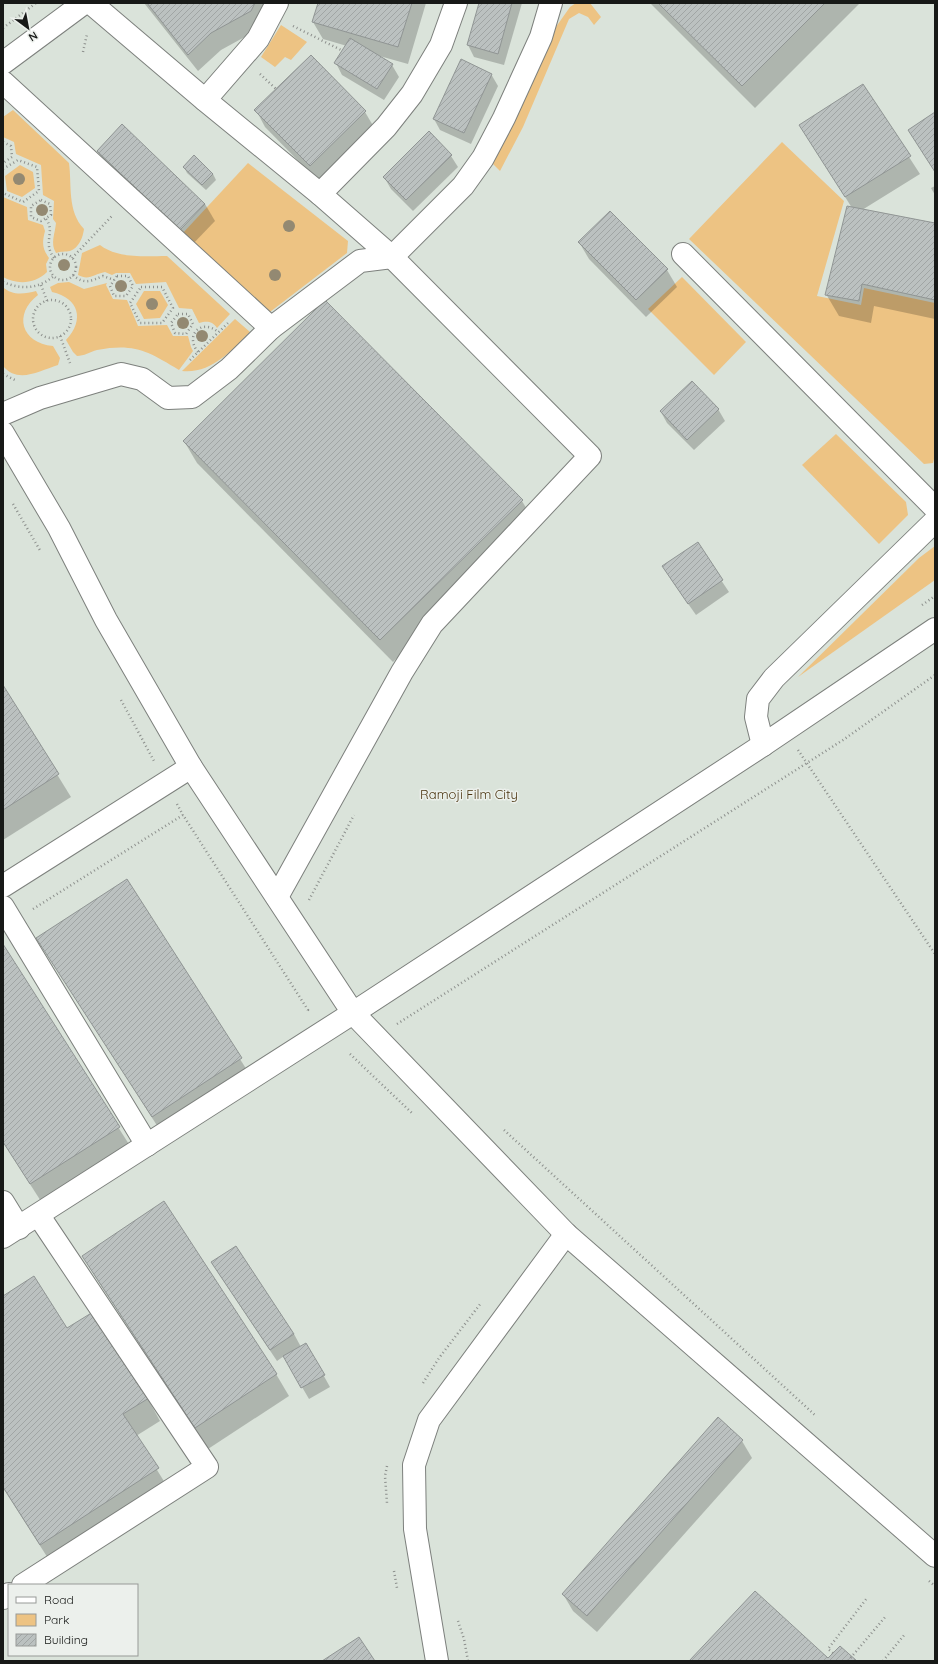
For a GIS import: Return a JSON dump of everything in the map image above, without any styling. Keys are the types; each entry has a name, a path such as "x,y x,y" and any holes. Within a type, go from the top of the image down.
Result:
{"lane":[{"path":"3,63 84,3"},
{"path":"91,3 205,100 320,194 392,257 590,456 432,624 402,672 277,897"},
{"path":"320,194 386,127 412,94 441,45 456,3"},
{"path":"3,414 40,398 121,374 142,379 168,398 192,397 229,369 271,328 360,261 392,257 463,186 483,158 504,118 541,37 551,3"},
{"path":"205,100 258,39 274,9"},
{"path":"3,82 271,328"},
{"path":"683,254 935,508"},
{"path":"3,433 59,528 106,620 191,767 353,1013 566,1234 935,1556"},
{"path":"763,745 756,717 758,698 774,678 935,521"},
{"path":"3,1202 11,1233 353,1013 763,745 935,629"},
{"path":"3,886 191,767"},
{"path":"8,915 147,1145"},
{"path":"25,1584 207,1467 39,1216"},
{"path":"438,1661 415,1530 414,1465 429,1420 566,1234"}],"path":[{"path":"3,28 36,3"},
{"path":"274,9 343,51"},
{"path":"83,31 93,33"},
{"path":"83,52 88,31"},
{"path":"3,142 11,146 12,157 3,163"},
{"path":"7,160 10,165"},
{"path":"3,169 18,160 37,167 39,191 23,202 3,193"},
{"path":"32,196 36,202"},
{"path":"72,258 129,197"},
{"path":"40,200 50,204 51,215 41,221 31,217 31,206 36,202 40,200"},
{"path":"46,219 51,226 48,247 49,252 54,258"},
{"path":"65,254 72,258 76,265 73,276 61,280 54,276 50,269 54,258 65,254"},
{"path":"3,282 22,288 31,287 41,285 54,276"},
{"path":"73,276 76,279 87,283 103,276 114,280"},
{"path":"117,276 128,276 133,286 129,292 126,296 114,296 110,286 117,276"},
{"path":"41,285 47,301"},
{"path":"141,287 162,287 173,308 162,323 140,323 130,303 136,295 141,287"},
{"path":"129,292 136,295"},
{"path":"47,301 59,302 65,305 68,310 71,322 69,328 60,336 48,337 37,330 34,325 34,313 37,307 47,301"},
{"path":"178,314 188,314 193,324 186,334 175,333 171,323 174,318 178,314"},
{"path":"168,315 174,318"},
{"path":"190,360 228,323"},
{"path":"198,352 192,343 195,332 206,327 214,329 218,332"},
{"path":"189,329 195,332"},
{"path":"60,336 71,366"},
{"path":"916,610 935,596"},
{"path":"391,1027 843,740 935,675"},
{"path":"785,730 935,954"},
{"path":"308,902 356,811"},
{"path":"8,915 182,814 308,1010 302,1014"},
{"path":"350,1054 418,1119"},
{"path":"502,1129 818,1418"},
{"path":"419,1388 439,1358 483,1301"},
{"path":"388,1462 385,1476 388,1508"},
{"path":"394,1566 399,1595"},
{"path":"924,1576 935,1586"},
{"path":"833,1653 828,1649 867,1598"},
{"path":"455,1614 464,1639 468,1661"},
{"path":"848,1661 886,1616"},
{"path":"883,1661 905,1634"}],"shaded area":[{"name":"Ramoji Film City","path":"3,3 935,3 935,1661 3,1661"}],"green space":[{"path":"576,3 590,3 601,17 594,25 588,17 579,13 569,19 523,127 500,171 492,163 551,34 570,7"},
{"path":"281,25 307,42 291,60 285,57 275,67 261,57"},
{"path":"13,110 69,163 71,198 75,214 84,229 82,239 73,250 56,253 54,249 53,242 56,223 53,219 54,201 43,195 41,165 16,154 14,142 3,137 3,117"},
{"path":"782,142 844,201 817,296 861,305 864,288 935,303 935,455 933,463 924,464 689,239"},
{"path":"248,163 348,241 347,253 266,315 182,234"},
{"path":"20,165 33,172 35,188 22,197 7,191 5,176"},
{"path":"3,197 27,207 28,220 43,225 45,231 43,245 49,258 46,264 47,272 37,279 20,282 8,280 3,277"},
{"path":"100,245 115,253 124,255 167,256 230,314 217,328 209,322 199,323 192,309 179,308 166,282 136,284 130,273 116,273 112,275 105,272 85,277 78,275 82,253"},
{"path":"682,277 746,342 714,375 648,309"},
{"path":"69,282 84,289 107,283 106,285 113,299 127,300 138,326 167,325 173,336 188,336 193,351 179,370 149,353 131,348 110,348 77,356 66,340 76,325 76,311 68,299 52,292 50,287 58,283"},
{"path":"3,287 14,293 36,291 38,295 25,311 23,319 24,326 28,334 34,339 42,344 53,346 60,358 58,365 36,373 22,375 15,374 3,366"},
{"path":"144,291 160,291 168,305 160,318 144,319 136,304"},
{"path":"235,319 250,332 235,347 220,360 211,365 202,369 182,371"},
{"path":"836,434 906,502 908,515 879,544 802,465"},
{"path":"935,546 935,580 798,677 919,558"}],"building":[{"path":"147,3 255,3 251,11 211,33 188,55"},
{"path":"318,3 412,3 398,47 312,22"},
{"path":"479,3 512,3 498,54 467,45"},
{"path":"658,3 825,3 742,86"},
{"path":"350,38 393,64 377,89 334,63"},
{"path":"311,55 366,111 310,166 254,110"},
{"path":"461,59 492,74 464,133 433,119"},
{"path":"863,84 911,156 845,197 799,125"},
{"path":"935,112 935,172 908,130"},
{"path":"122,124 205,204 180,230 97,151"},
{"path":"429,131 452,155 406,200 383,177"},
{"path":"194,155 213,174 202,185 183,167"},
{"path":"847,206 935,223 935,300 862,284 859,301 825,295"},
{"path":"610,211 668,269 636,300 578,242"},
{"path":"325,300 523,500 380,640 183,441"},
{"path":"692,381 719,409 687,440 660,411"},
{"path":"698,542 723,580 688,604 662,566"},
{"path":"3,685 59,774 3,810"},
{"path":"127,879 242,1058 152,1117 36,938"},
{"path":"3,944 120,1127 30,1184 3,1142"},
{"path":"164,1201 277,1374 195,1428 82,1256"},
{"path":"236,1246 294,1334 270,1350 211,1262"},
{"path":"34,1276 67,1328 93,1312 149,1398 123,1414 159,1468 40,1545 3,1487 3,1296"},
{"path":"306,1343 325,1375 301,1388 283,1356"},
{"path":"718,1417 743,1440 587,1616 562,1594"},
{"path":"755,1591 828,1658 840,1646 857,1661 689,1661"},
{"path":"359,1637 375,1661 322,1661"}]}
